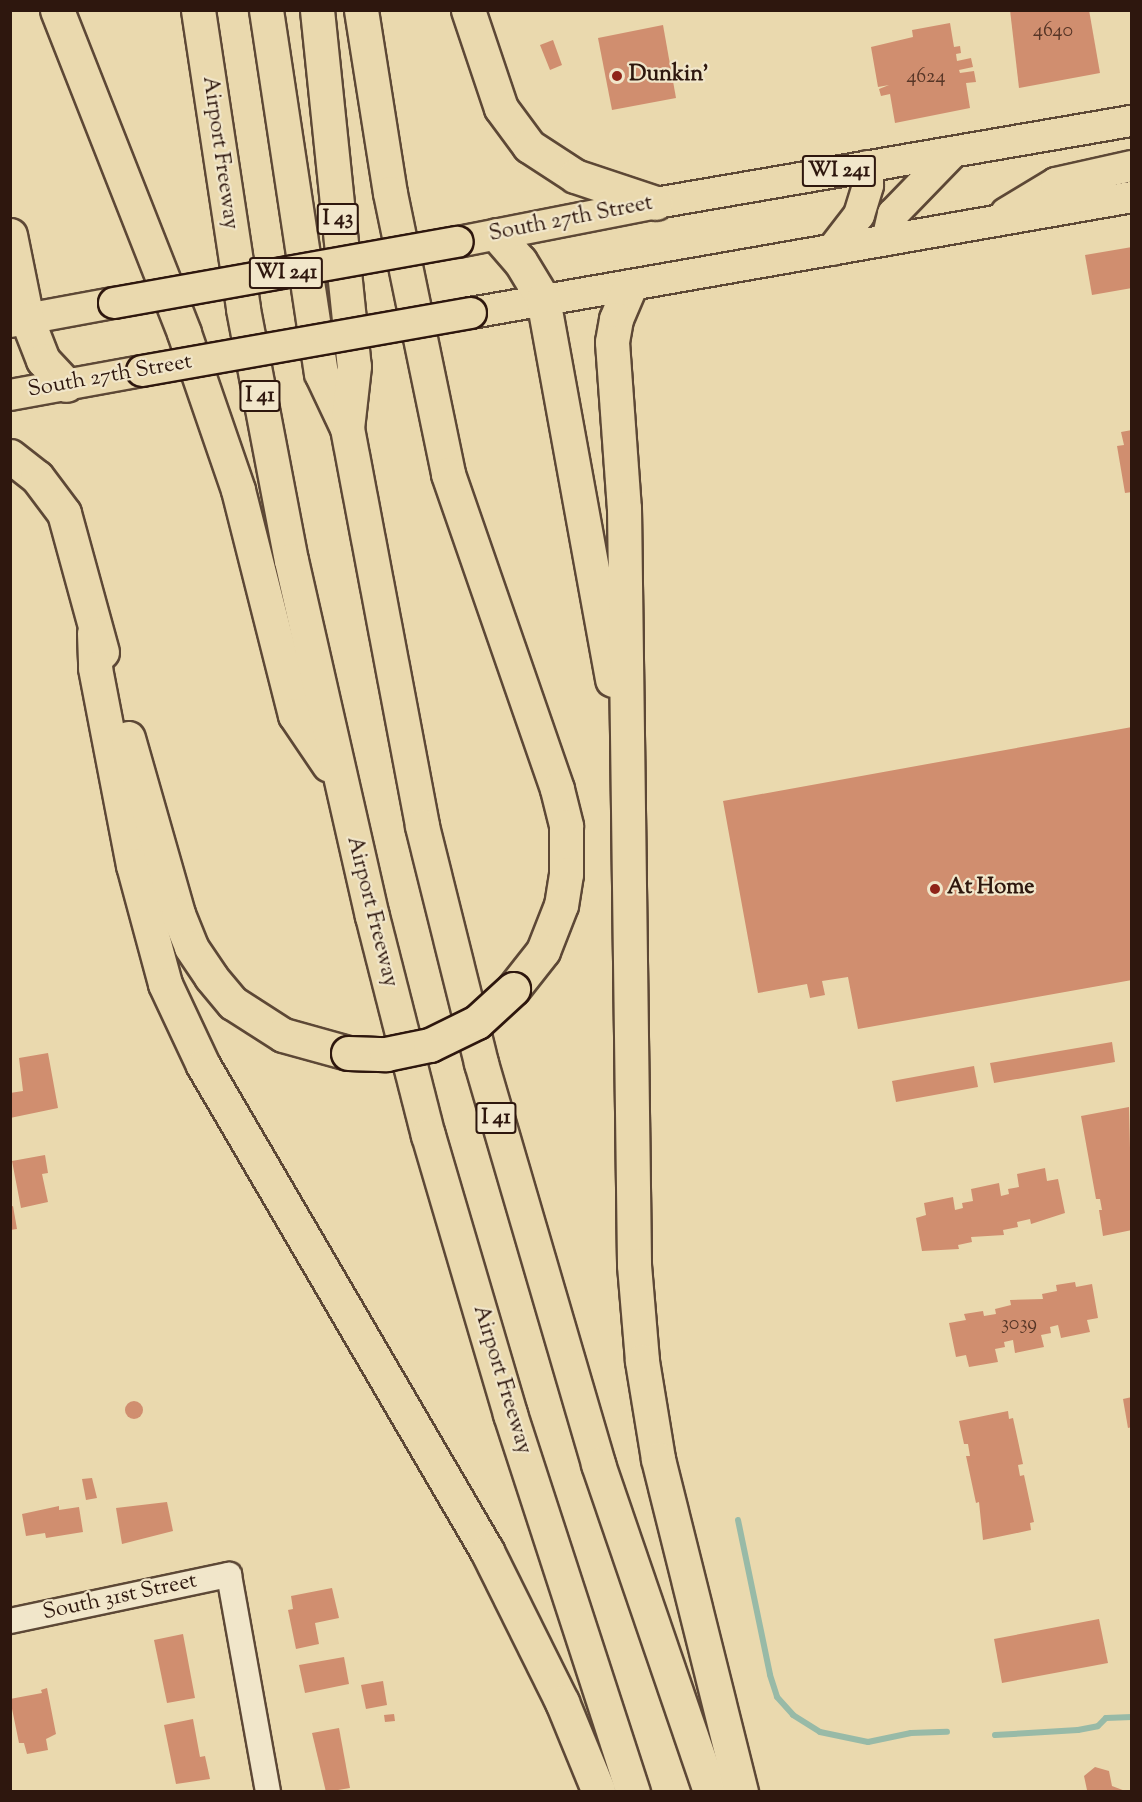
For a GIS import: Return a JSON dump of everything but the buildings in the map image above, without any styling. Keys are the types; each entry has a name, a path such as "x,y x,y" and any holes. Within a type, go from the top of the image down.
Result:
{"highway":[{"path":"57,10 184,333 223,446 256,555 295,715 338,778"},
{"name":"Airport Freeway","path":"198,10 245,320 338,778 438,1169 510,1414 633,1791"},
{"name":"I 41","path":"266,10 321,373 347,428 422,825 481,1063 594,1453 710,1791"},
{"name":"I 43","path":"317,10 354,366 347,428"},
{"path":"10,456 37,477 64,513 94,633 107,664 178,914 191,947 233,1003 260,1021 302,1043 348,1053 386,1054 430,1045 477,1022 513,989 543,951 561,904 566,874 566,826 557,789 448,474 390,193 361,10"},
{"path":"468,10 501,108 529,146 575,176 656,203"},
{"path":"10,235 19,320 44,360 66,385"},
{"path":"497,235 520,261 543,299 626,777"},
{"path":"630,285 612,342 624,508 629,726 626,777 634,1265 642,1361 658,1459 741,1791"},
{"path":"94,633 95,668 133,865 165,984 203,1065 487,1551 562,1702 599,1791"}],"main road":[{"name":"South 27th Street","path":"19,320 497,235 656,203 1131,121"},
{"path":"887,240 893,214 953,152"},
{"path":"832,250 859,215 868,186 868,166"},
{"path":"991,222 1056,183 1131,166"},
{"name":"South 27th Street","path":"10,395 543,299 1131,197"}],"street":[{"name":"South 31st Street","path":"10,1620 229,1575 268,1791"}],"waterway":[{"path":"738,1520 770,1675 777,1697 793,1715 820,1732 868,1742 911,1733 947,1732"},
{"path":"995,1735 1078,1730 1098,1726 1106,1718 1132,1717"}],"place":[{"name":"Dunkin'","path":"617,76"},
{"name":"At Home","path":"935,889"}]}
